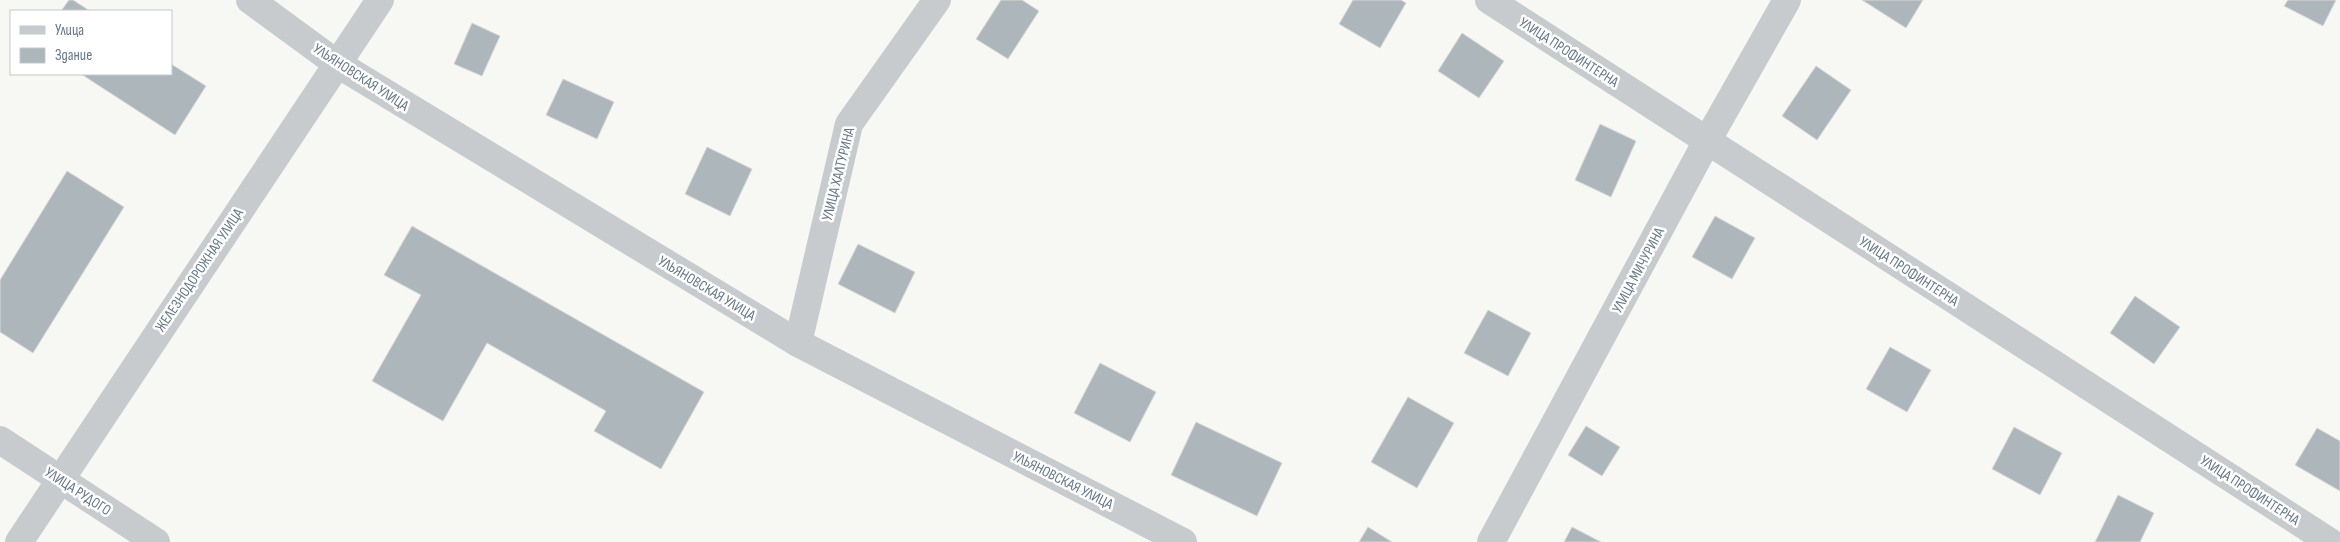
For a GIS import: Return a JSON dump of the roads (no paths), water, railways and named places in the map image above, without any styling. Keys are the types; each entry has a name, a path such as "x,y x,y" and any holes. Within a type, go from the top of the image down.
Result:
{"street":[{"name":"УЛЬЯНОВСКАЯ УЛИЦА","path":"250,0 336,63 798,343 1183,542"},
{"name":"ЖЕЛЕЗНОДОРОЖНАЯ УЛИЦА","path":"19,542 336,63 380,0"},
{"name":"УЛИЦА ХАЛТУРИНА","path":"798,343 849,124 937,0"},
{"name":"УЛИЦА ПРОФИНТЕРНА","path":"1489,0 2330,542"},
{"name":"УЛИЦА МИЧУРИНА","path":"1492,542 1707,141 1787,0"},
{"name":"УЛИЦА РУДОГО","path":"0,440 156,542"}]}
